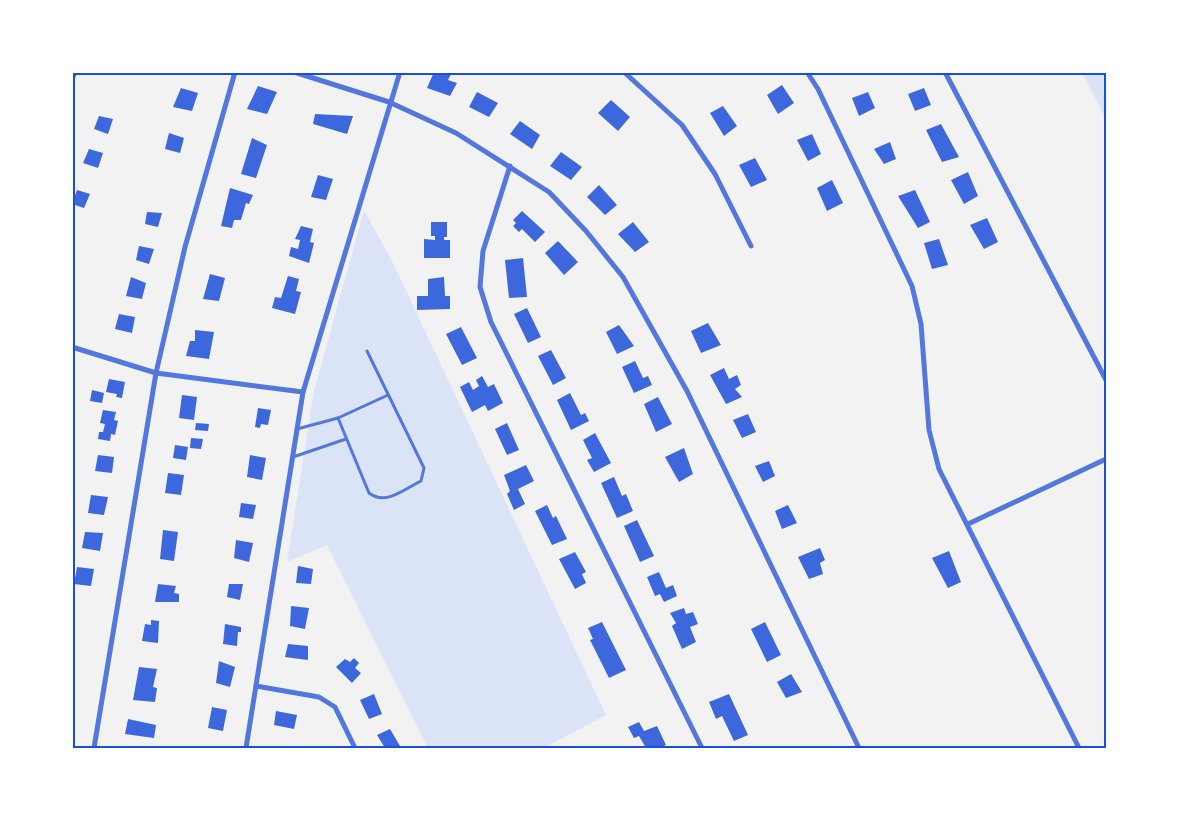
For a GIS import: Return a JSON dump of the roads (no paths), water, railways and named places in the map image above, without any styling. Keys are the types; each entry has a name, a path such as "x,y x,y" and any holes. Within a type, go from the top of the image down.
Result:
{"street":[{"path":"72,79 75,72"},
{"path":"94,748 156,373 186,247 235,72"},
{"path":"294,72 389,102 456,133 549,192 586,231 623,277 686,391 859,748"},
{"path":"246,748 303,392 389,102 400,72"},
{"path":"624,72 682,126 715,174 751,246"},
{"path":"807,72 818,89 912,286 920,324 928,430 939,469 1079,748"},
{"path":"946,72 1106,380"},
{"path":"510,166 483,251 480,287 491,322 702,748"},
{"path":"72,347 156,373 303,392"},
{"path":"968,524 1106,460"},
{"path":"256,686 319,697 335,707 355,748"}],"lane":[{"path":"338,418 369,493 376,498 385,499 421,481 424,468 367,351"},
{"path":"297,430 338,418 388,395"},
{"path":"292,457 346,439"}]}
